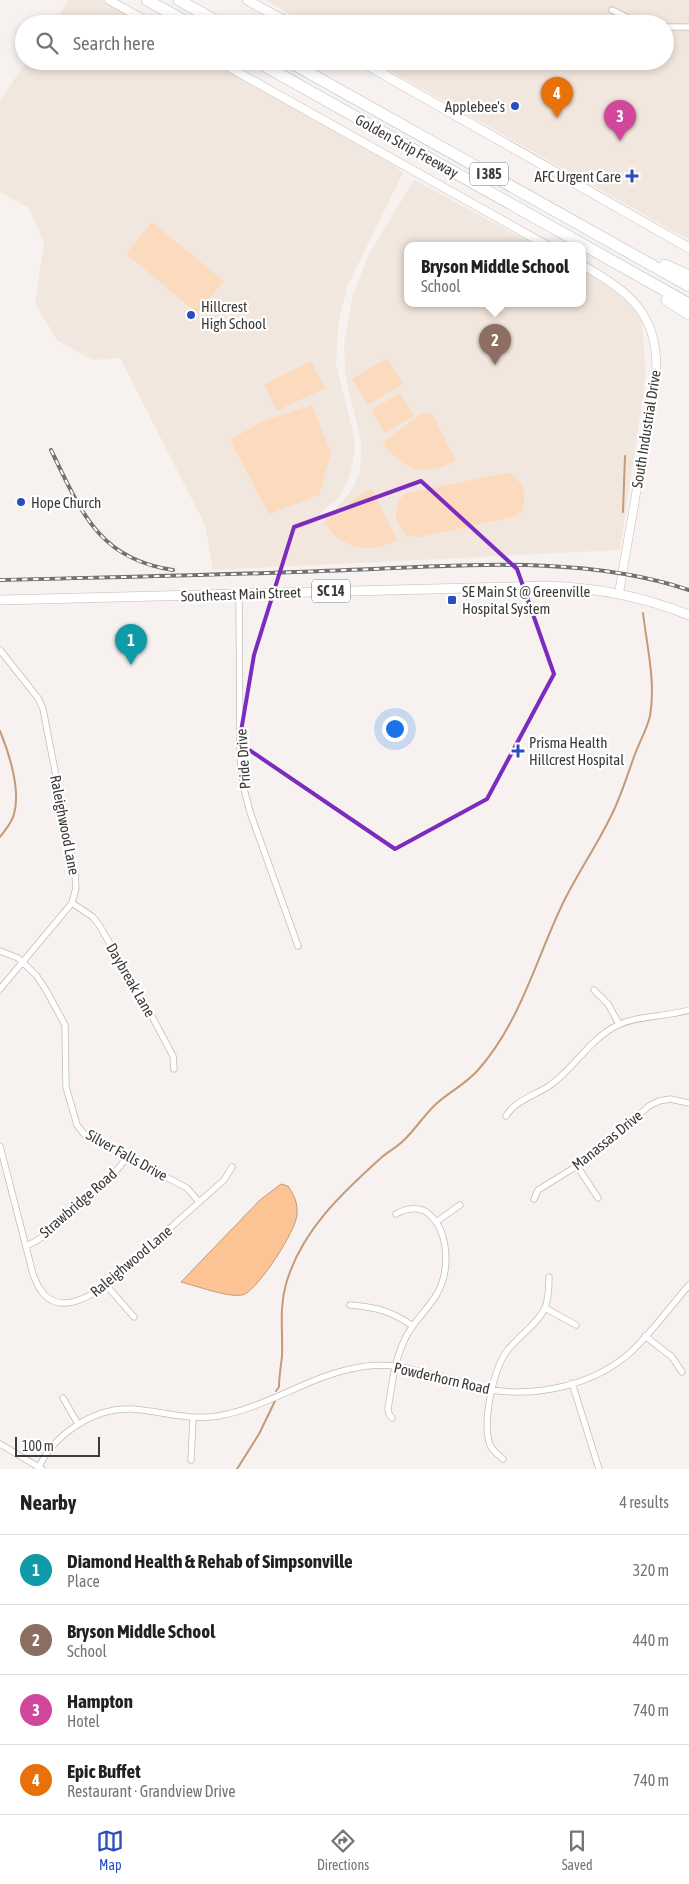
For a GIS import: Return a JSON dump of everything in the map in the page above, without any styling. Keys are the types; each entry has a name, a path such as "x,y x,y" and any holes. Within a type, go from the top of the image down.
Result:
{"highway":[{"path":"148,0 174,15"},
{"path":"179,0 205,15"},
{"name":"Golden Strip Freeway","path":"272,70 579,242"},
{"name":"Golden Strip Freeway","path":"304,70 689,286"},
{"path":"600,236 689,276"},
{"name":"Golden Strip Freeway","path":"586,246 689,304"},
{"path":"591,249 689,314"}],"main road":[{"path":"248,0 275,15"},
{"path":"376,70 689,248"},
{"name":"Southeast Main Street","path":"0,600 546,586 575,587 619,593 660,604 689,615"}],"street":[{"path":"110,0 136,15"},
{"path":"612,10 623,15"},
{"path":"674,27 689,28"},
{"path":"234,70 541,242"},
{"name":"South Industrial Drive","path":"586,268 616,285 635,303 649,324 656,354 656,377 619,593"},
{"name":"Pride Drive","path":"239,594 240,756 243,785 253,821 298,946"},
{"name":"Raleighwood Lane","path":"0,650 38,698 43,709 75,874 76,888 72,904"},
{"path":"0,989 72,904"},
{"name":"Daybreak Lane","path":"72,904 93,917 99,925 173,1056 174,1068"},
{"name":"Silver Falls Drive","path":"0,951 18,958 36,975 65,1025 66,1086 77,1125 85,1135 187,1188 199,1202"},
{"path":"594,990 608,1004 619,1024"},
{"path":"506,1116 515,1105 540,1092 560,1078 605,1032 619,1024 640,1018 689,1010"},
{"name":"Manassas Drive","path":"534,1199 538,1190 577,1166 604,1146 649,1106 659,1101 670,1099 689,1103"},
{"name":"Raleighwood Lane","path":"0,1146 33,1274 40,1290 56,1302 69,1303 88,1298 106,1285 224,1180 232,1167"},
{"name":"Strawbridge Road","path":"26,1246 65,1218 113,1175 127,1157"},
{"path":"577,1166 598,1198"},
{"path":"436,1222 460,1205"},
{"path":"392,1418 388,1409 395,1366 404,1340 438,1293 444,1274 445,1246 436,1222 428,1214 416,1209 409,1209 396,1214"},
{"path":"503,1459 496,1453 489,1438 491,1390 498,1367 506,1353 539,1318 545,1308 549,1277"},
{"path":"106,1285 134,1317"},
{"name":"Powderhorn Road","path":"40,1468 57,1442 78,1424 109,1412 124,1409 145,1410 193,1418 216,1416 237,1412 346,1370 395,1366 491,1390 516,1393 535,1392 572,1383 594,1376 613,1366 632,1351 689,1285"},
{"path":"350,1305 384,1310 397,1315 413,1326"},
{"path":"545,1308 576,1325"},
{"path":"645,1336 672,1357 682,1372"},
{"path":"572,1383 600,1469"},
{"path":"63,1398 78,1424"},
{"path":"192,1460 193,1418"},
{"path":"0,1444 40,1468"}],"highlighted area":[{"path":"421,481 517,569 554,674 487,799 395,849 239,743 254,655 294,527"}],"shaded area":[{"path":"69,0 104,0 130,15 59,15"},
{"path":"266,0 689,0 689,240 389,70 674,70 674,15 292,15"},
{"name":"Hillcrest High School","path":"21,70 227,70 395,166 403,173 347,287 338,326 336,364 353,432 355,450 350,475 345,487 336,500 320,513 317,525 332,513 352,490 360,472 361,442 345,374 344,342 353,295 368,256 414,180 530,242 404,242 404,307 586,307 586,273 629,301 642,322 646,376 620,550 213,570 205,525 120,358 93,360 58,341 35,304 44,243 29,208 0,192 0,100"},
{"path":"152,222 224,281 197,313 126,254"},
{"path":"387,358 403,384 368,405 352,379"},
{"path":"311,361 325,388 277,411 264,384"},
{"path":"400,393 414,416 385,433 371,410"},
{"path":"312,405 331,453 319,495 269,514 230,440 263,421"},
{"path":"422,413 432,413 456,461 433,469 415,469 399,460 382,443"},
{"path":"505,473 512,474 524,491 522,511 512,517 420,537 406,536 399,525 396,510 404,494"},
{"path":"368,490 373,491 397,540 377,547 356,547 338,538 324,521"},
{"path":"281,1184 288,1186 295,1199 297,1214 295,1222 268,1270 251,1289 245,1294 232,1295 181,1282 260,1200"}],"waterway":[{"path":"623,512 625,456"},
{"path":"276,1391 279,1387 282,1356 284,1293 293,1265 302,1247 312,1230 338,1199 382,1157 403,1141 436,1104 473,1075 493,1052 526,990 563,903 613,812 647,726 652,703 649,652 643,613"},
{"path":"0,731 13,772 16,794 13,817 0,837"},
{"path":"237,1469 259,1434 275,1401"}],"railway":[{"path":"51,450 83,512 95,529 109,543 127,555 147,564 173,570"},
{"path":"0,580 520,565 606,571 648,579 689,590"}],"place":[{"name":"Applebee's","path":"515,106"},
{"name":"Epic Buffet","path":"557,118"},
{"name":"Hampton","path":"620,141"},
{"name":"AFC Urgent Care","path":"632,176"},
{"name":"Hillcrest High School","path":"191,315"},
{"name":"Bryson Middle School","path":"495,365"},
{"name":"Hope Church","path":"21,502"},
{"name":"SE Main St @ Greenville Hospital System","path":"452,600"},
{"name":"Diamond Health & Rehab of Simpsonville","path":"131,665"},
{"name":"Prisma Health Hillcrest Hospital","path":"518,751"}]}
